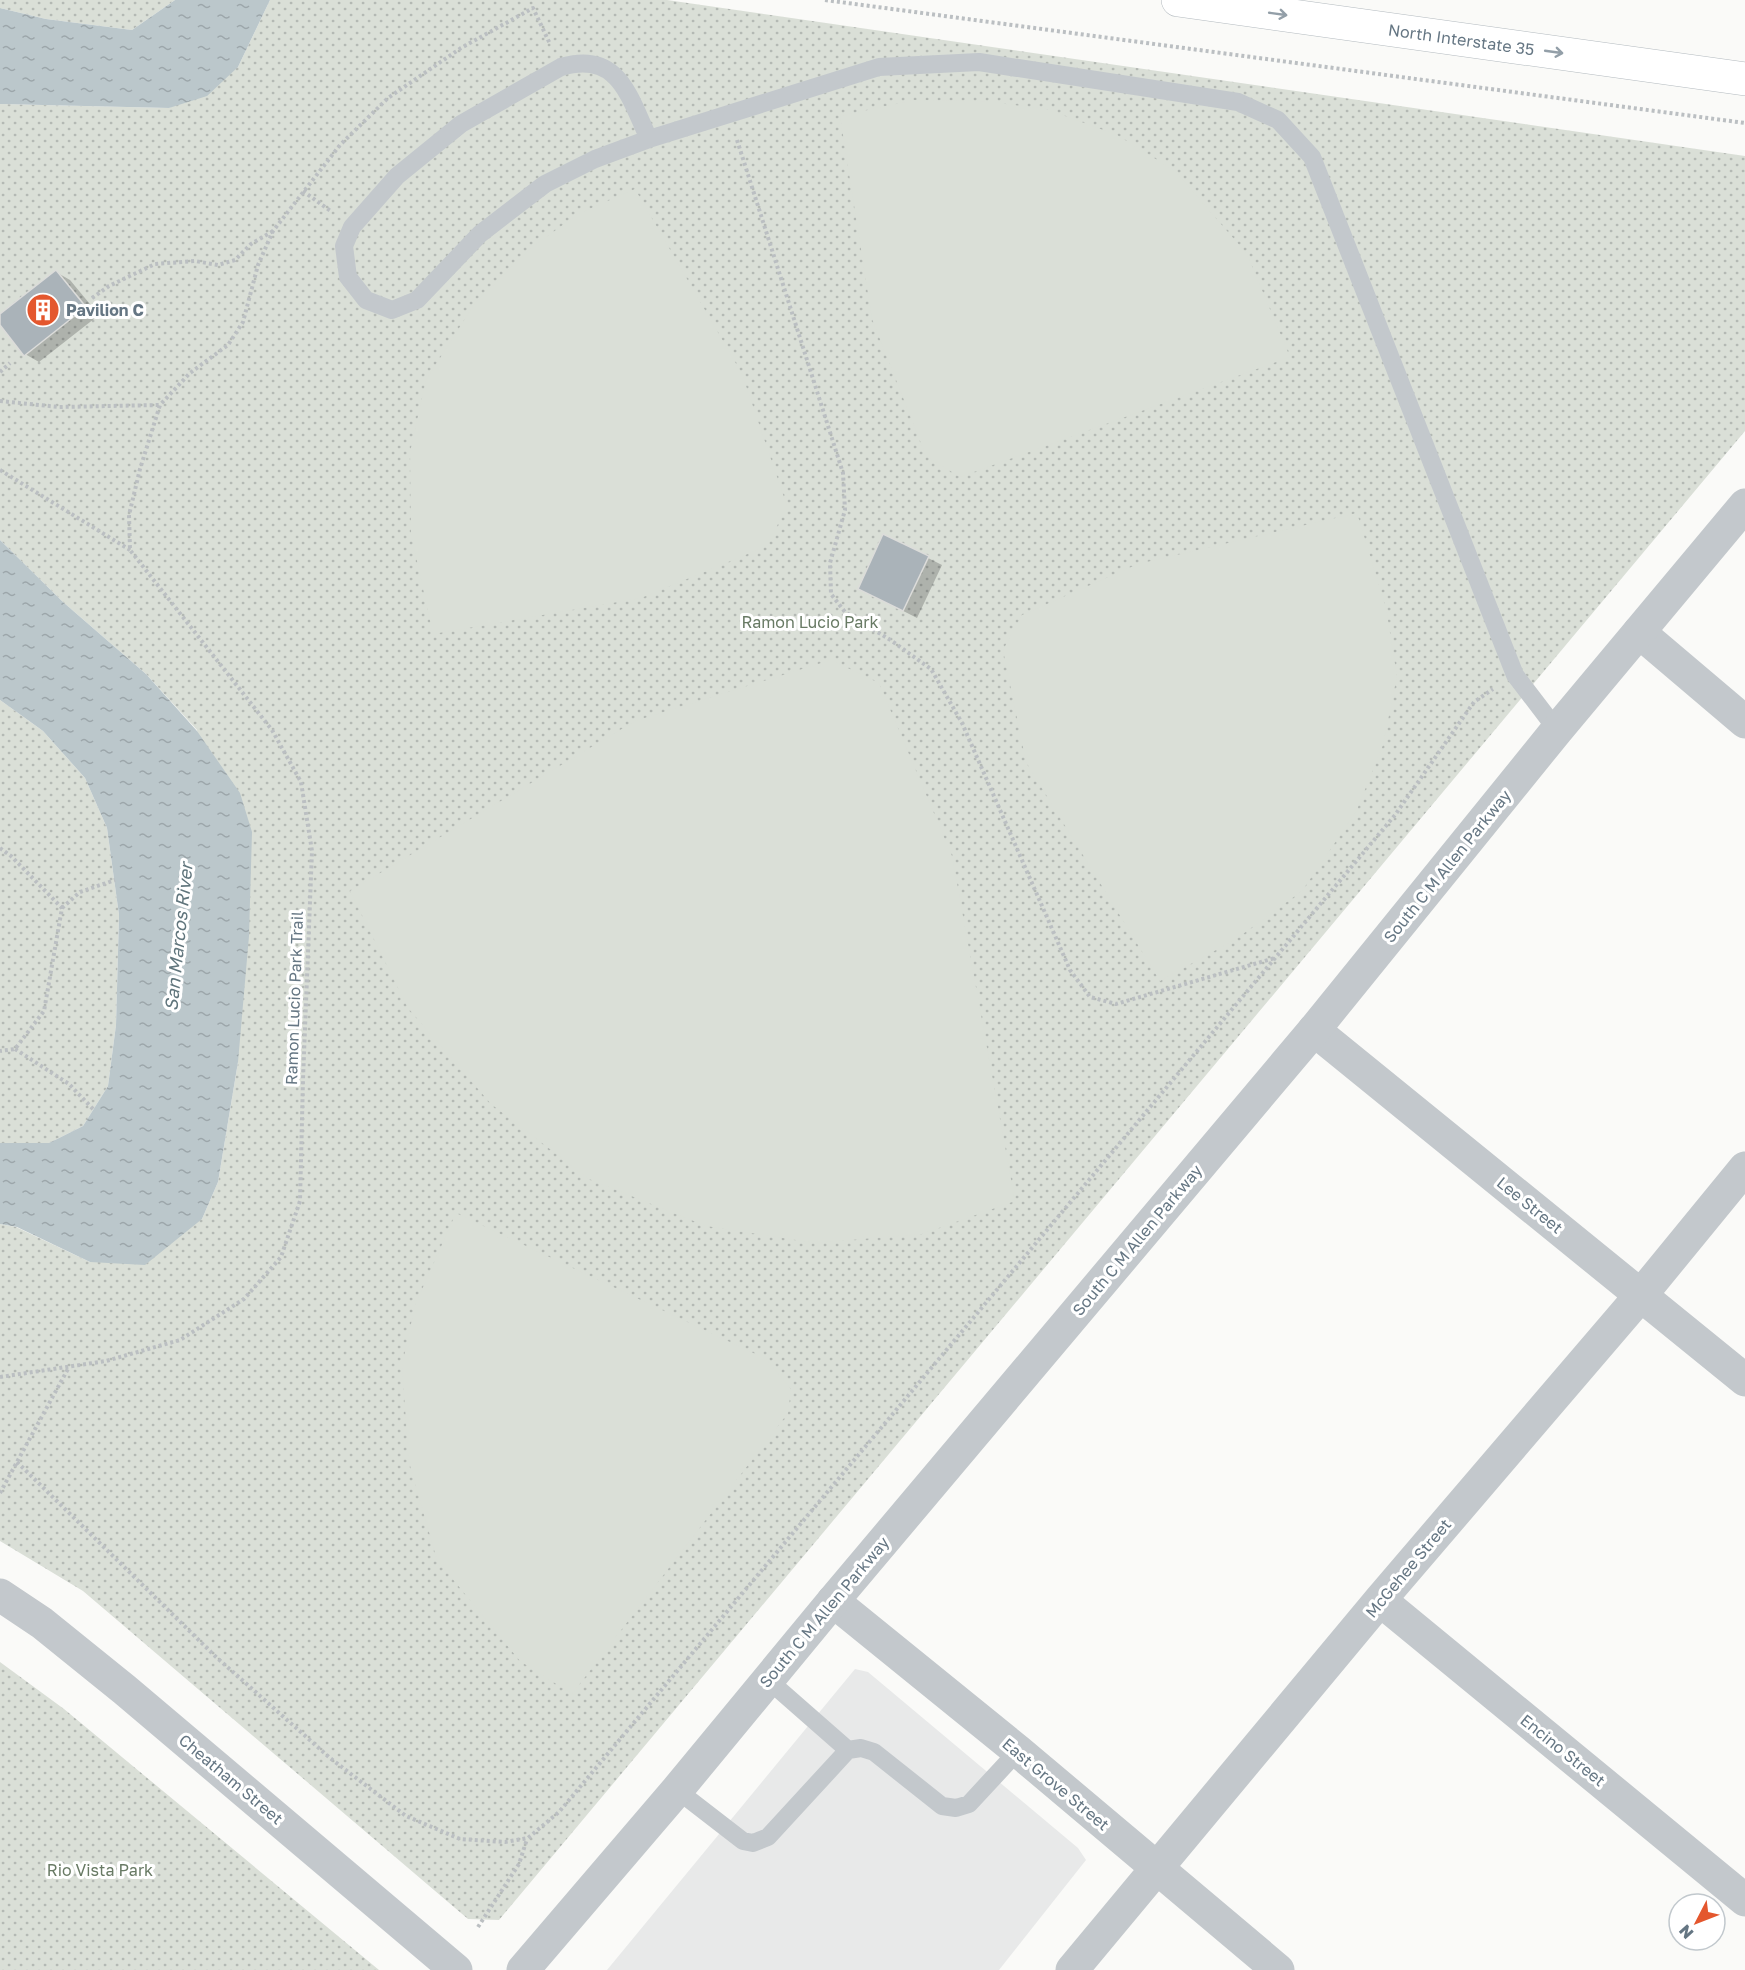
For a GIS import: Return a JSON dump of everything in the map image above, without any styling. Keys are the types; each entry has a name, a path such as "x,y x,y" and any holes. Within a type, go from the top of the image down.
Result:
{"main road":[{"name":"North Interstate 35","path":"1178,0 1745,79"}],"street":[{"name":"South C M Allen Parkway","path":"523,1970 677,1790 832,1601 1314,1030 1557,730 1745,505"},
{"path":"1639,632 1745,722"},
{"name":"Lee Street","path":"1314,1030 1745,1380"},
{"name":"McGehee Street","path":"1072,1970 1380,1600 1641,1295 1745,1168"},
{"name":"Cheatham Street","path":"0,1595 42,1623 125,1690 456,1970"},
{"name":"Encino Street","path":"1380,1600 1745,1900"},
{"name":"East Grove Street","path":"832,1601 1018,1751 1278,1970"}],"lane":[{"path":"649,139 621,82 601,65 575,63 561,67 461,124 397,176 352,227 344,246 348,277 366,300 392,310 417,300 480,234 545,184 595,159 649,139 879,67 980,62 1238,102 1278,120 1312,157 1515,675 1557,730"},
{"path":"767,1679 848,1750"},
{"path":"677,1790 743,1841 753,1843 768,1837 848,1750 861,1748 874,1752 942,1806 956,1808 969,1804 1018,1751"}],"path":[{"path":"825,0 1745,123"},
{"path":"130,550 129,514 160,405 190,373 228,345 243,322 258,266 273,231 340,145 388,98 460,48 533,8 561,67"},
{"path":"729,114 843,473 845,510 830,564 831,594 845,612 931,669 962,723 1070,970 1090,997 1116,1004 1276,958"},
{"path":"92,298 109,286 155,264 195,261 218,265 235,260 251,243 273,231"},
{"path":"0,372 10,363"},
{"path":"0,401 59,407 160,405"},
{"name":"Ramon Lucio Park Trail","path":"0,470 130,550 272,730 302,782 312,851 300,1201 281,1257 244,1299 180,1340 106,1362 0,1377"},
{"path":"17,1462 215,1656 330,1758 406,1816 460,1839 505,1842 528,1838 567,1803 1276,958 1395,815 1474,702 1515,675"},
{"path":"0,848 11,856 62,908"},
{"path":"15,1049 44,1011 62,908 80,892 115,880"},
{"path":"0,1051 15,1049 69,1084 93,1109"},
{"path":"0,1493 69,1367"},
{"path":"478,1927 519,1864 528,1838"}],"shaded area":[{"path":"855,1669 868,1672 1078,1848 1086,1860 999,1970 607,1970"}],"green space":[{"path":"0,0 175,0 132,30 46,19 0,8"},
{"name":"Ramon Lucio Park","path":"270,0 667,0 1745,156 1745,431 499,1920 468,1919 83,1591 0,1541 0,1224 16,1227 90,1262 202,1219 218,1182 238,1062 197,730 146,674 63,602 0,540 0,104 169,108 238,67"},
{"path":"914,100 981,101 1046,109 1117,135 1175,171 1247,254 1290,357 960,477 926,456 872,319 840,116"},
{"path":"635,189 742,374 787,506 767,546 641,598 433,634 411,534 410,452 426,380 475,303 531,248 578,214"},
{"path":"1357,513 1386,608 1397,676 1383,745 1356,812 1302,891 1236,939 1160,981 1026,762 1003,650 1022,615 1138,564"},
{"path":"831,660 879,683 952,856 1015,1201 922,1234 815,1243 706,1226 589,1179 491,1104 408,1008 350,891 635,721"},
{"path":"0,700 43,731 85,778 107,828 119,915 116,1025 108,1086 83,1126 49,1143 0,1143"},
{"path":"456,1213 766,1359 791,1389 788,1413 572,1694 520,1661 437,1560 409,1462 402,1366 415,1305"},
{"name":"Rio Vista Park","path":"0,1662 64,1709 379,1970 0,1970"}],"water":[{"path":"175,0 270,0 238,67 207,96 169,108 0,104 0,8 46,19 132,30"},
{"name":"San Marcos River","path":"0,540 63,602 146,674 197,731 240,793 252,832 249,936 238,1062 218,1182 202,1219 145,1265 90,1262 17,1227 0,1224 0,1143 49,1143 83,1126 108,1086 116,1025 119,915 107,828 85,778 43,731 0,700"}],"building":[{"name":"Pavilion C","path":"56,270 86,307 24,356 0,325 0,314"},
{"path":"883,534 929,556 903,611 858,589"}],"place":[{"name":"Pavilion C","path":"43,310"}]}
